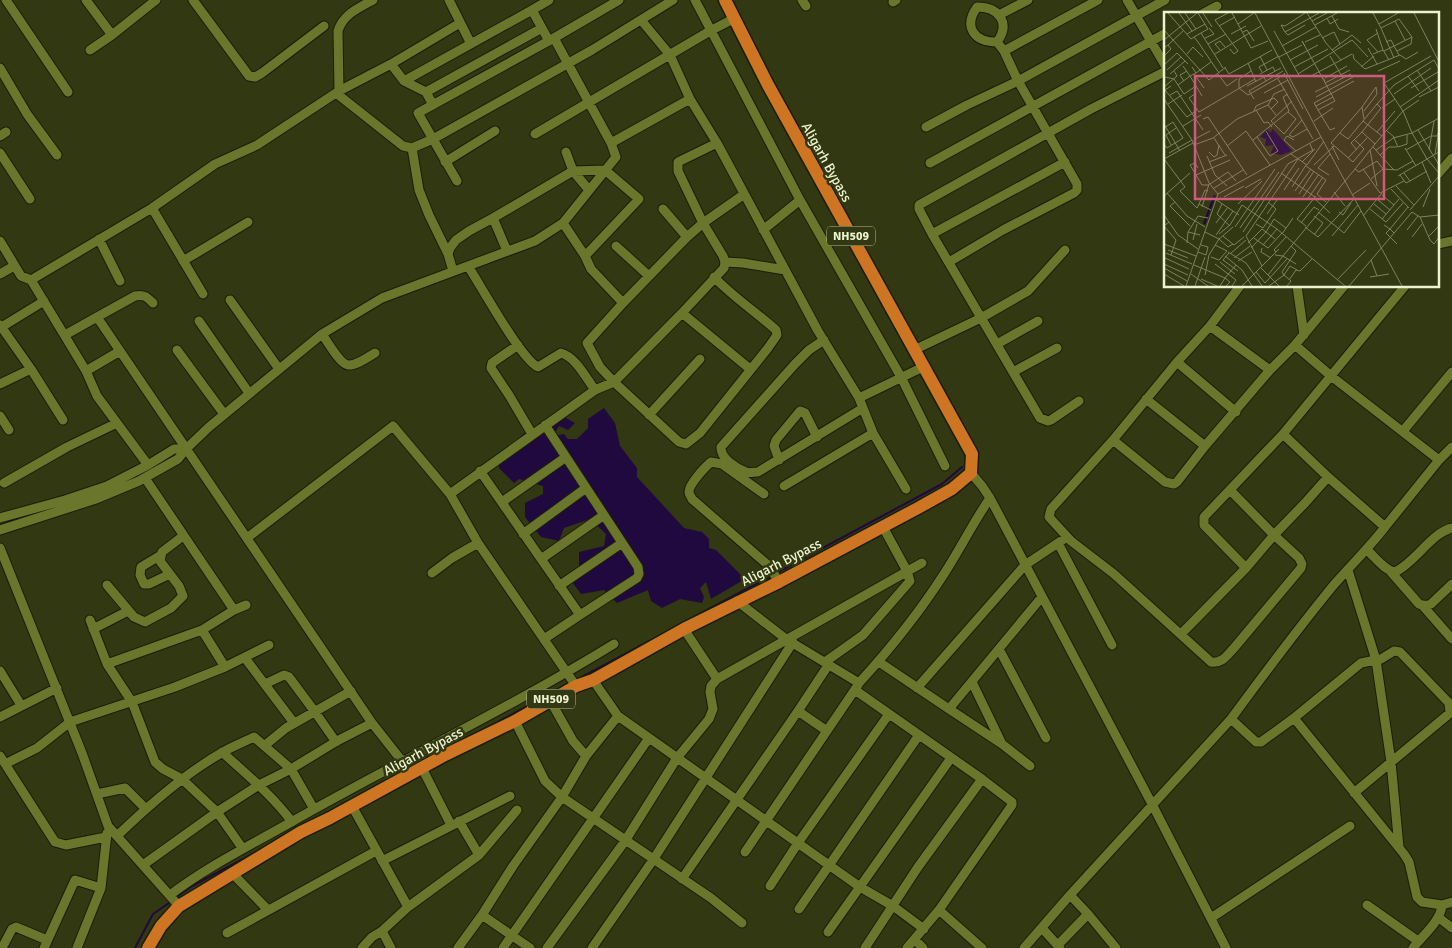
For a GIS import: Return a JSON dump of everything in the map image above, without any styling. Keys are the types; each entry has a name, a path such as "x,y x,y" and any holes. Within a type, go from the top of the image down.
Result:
{"highway":[{"name":"Aligarh Bypass","path":"152,946 174,900 233,874 301,832 515,720 550,700 572,680 593,680 684,629 737,602 777,577 882,527 952,489 971,473 972,454 912,372 914,350 732,20 725,0"}],"street":[{"path":"6,0 68,92"},
{"path":"86,0 112,35"},
{"path":"193,0 249,76 255,77 262,74 324,26"},
{"path":"337,92 338,31 340,22 346,16 373,0"},
{"path":"449,0 471,44"},
{"path":"404,81 549,0"},
{"path":"457,181 418,113 619,0"},
{"path":"337,92 402,146 412,148 432,139 567,63 673,0"},
{"path":"695,0 713,30 800,200 912,372 944,466"},
{"path":"999,15 1028,0"},
{"path":"1004,51 1098,0"},
{"path":"1127,0 1164,64"},
{"path":"926,127 1018,81 1165,0"},
{"path":"90,50 112,35 151,2"},
{"path":"975,3 990,8 999,15 1003,23 1002,36 997,42 986,42 977,37 972,30 972,14 975,3"},
{"path":"1206,12 1217,6"},
{"path":"0,530 105,496 145,478 178,459 186,449 224,414 322,334 382,298 535,241 563,223 616,157 612,142 567,63 552,39 542,28 532,10"},
{"path":"641,20 670,55 690,99 717,143 743,195 824,340 859,398 873,433 906,490"},
{"path":"535,134 732,20"},
{"path":"31,280 152,208 215,164 258,145 337,92 391,64 460,23"},
{"path":"426,92 542,28"},
{"path":"930,163 1164,34"},
{"path":"949,262 1077,190 1077,184 1018,81 1004,51 997,42"},
{"path":"391,64 404,81 426,92 433,105"},
{"path":"0,68 4,83 57,155"},
{"path":"1079,401 1051,420 1040,418 919,209 921,203 1091,109 1164,72"},
{"path":"612,142 690,99"},
{"path":"446,162 495,131"},
{"path":"450,494 595,390 614,382 724,268 723,256 703,223 676,166 684,158 717,143"},
{"path":"412,148 419,190 448,254 453,271"},
{"path":"566,152 573,170 589,190"},
{"path":"0,153 30,199"},
{"path":"1440,172 1452,158"},
{"path":"932,234 1065,162"},
{"path":"448,254 456,240 469,231 573,170 605,170 639,199 585,256"},
{"path":"714,277 776,330 777,334 700,433 686,444 679,442 614,382 600,366 587,344 623,303 687,237 703,223 743,195"},
{"path":"763,230 800,200"},
{"path":"152,208 203,294"},
{"path":"663,209 687,237"},
{"path":"493,218 507,251"},
{"path":"183,261 248,222"},
{"path":"563,223 585,256 590,269 623,303"},
{"path":"99,239 120,281"},
{"path":"0,241 21,276 31,280 86,370 96,396 148,465"},
{"path":"616,246 649,276"},
{"path":"914,350 981,318 1028,291 1065,250"},
{"path":"725,262 743,262 785,270"},
{"path":"0,274 14,266"},
{"path":"468,266 532,364 538,367 561,353 566,354 572,359 595,390"},
{"path":"1230,490 1299,558 1302,564 1301,568 1222,660 1216,663 1211,662 1114,574 1067,537 1049,517 1049,512 1210,326 1238,288"},
{"path":"1297,288 1304,335"},
{"path":"1113,440 1166,482 1174,484 1204,446 1236,412 1270,370 1304,335 1342,288"},
{"path":"1246,568 1203,523 1204,517 1283,434 1403,288"},
{"path":"65,335 135,296 147,297 153,303"},
{"path":"230,300 279,369"},
{"path":"44,301 0,327 31,369 63,420"},
{"path":"682,313 750,369"},
{"path":"97,317 372,722 402,761"},
{"path":"199,321 249,393"},
{"path":"997,344 1038,321"},
{"path":"1210,326 1270,370"},
{"path":"322,334 342,362 348,365 355,364 375,353"},
{"path":"824,340 809,350 794,364 721,446 721,452 725,459 748,473 758,472 863,408"},
{"path":"518,345 492,363 491,368 532,434"},
{"path":"1295,345 1331,376 1439,460"},
{"path":"1013,372 1057,348"},
{"path":"177,350 224,414"},
{"path":"86,370 120,351"},
{"path":"649,415 700,359"},
{"path":"1177,362 1236,412"},
{"path":"0,384 31,369"},
{"path":"859,398 912,372"},
{"path":"1403,431 1452,372"},
{"path":"1146,399 1204,446"},
{"path":"779,460 774,446 776,440 800,411 805,412 816,437"},
{"path":"0,416 9,430"},
{"path":"4,483 66,447 117,423"},
{"path":"544,639 637,578 639,574 638,567 545,425"},
{"path":"247,538 393,426 450,494 478,543 572,680"},
{"path":"784,486 873,433"},
{"path":"1283,434 1385,527"},
{"path":"1024,948 1152,804 1231,719 1306,619 1367,550 1439,460 1452,447"},
{"path":"0,518 107,486 174,449 186,449"},
{"path":"502,502 566,458"},
{"path":"764,494 722,464 711,462 704,468 689,490 692,499 747,545 777,577"},
{"path":"480,471 580,615"},
{"path":"971,473 990,498 1226,948"},
{"path":"1181,634 1246,568 1328,477"},
{"path":"145,478 234,610"},
{"path":"523,534 586,488"},
{"path":"745,852 857,687 912,620 945,573 974,521 990,498"},
{"path":"541,559 604,515"},
{"path":"682,879 798,711 827,663 863,635 910,581 882,527"},
{"path":"1392,572 1400,570 1444,530 1452,528"},
{"path":"170,574 149,584 144,584 140,575 142,567 161,555 162,552 183,536"},
{"path":"917,688 1025,565 1067,537"},
{"path":"432,573 478,543"},
{"path":"559,586 622,543"},
{"path":"1058,543 1112,645"},
{"path":"0,548 57,688 108,826 174,900 206,870 314,809 402,761 572,680 614,644"},
{"path":"1367,550 1392,572 1452,639"},
{"path":"107,585 134,617 145,622 170,608 183,596 179,586 160,561 161,555"},
{"path":"548,948 625,841 677,758 709,718 713,709 710,692 711,686 717,679 790,640 922,563"},
{"path":"1348,570 1376,660 1391,762 1399,847"},
{"path":"1422,606 1431,604 1452,584"},
{"path":"949,709 1041,598"},
{"path":"737,602 790,640 827,663 889,714 1011,800 1012,805 939,910 907,948"},
{"path":"107,664 202,630 234,610 246,605"},
{"path":"128,610 91,624 107,664 132,702 155,762 162,769 182,779 217,812 244,849"},
{"path":"684,629 717,679"},
{"path":"202,630 225,667"},
{"path":"592,948 707,778 790,640"},
{"path":"106,837 66,845 55,842 2,760 37,748 70,722 132,702 225,667 270,645"},
{"path":"999,649 1046,738"},
{"path":"1231,719 1258,742 1294,718 1361,663 1381,659 1392,651 1400,652 1449,703 1450,717 1354,793"},
{"path":"245,658 294,723"},
{"path":"878,662 1002,744 1030,766"},
{"path":"0,671 21,705"},
{"path":"265,684 284,675 289,677 336,742"},
{"path":"593,680 618,716 828,865 860,887 893,906 924,929"},
{"path":"972,682 1002,744"},
{"path":"0,717 57,688"},
{"path":"264,746 294,723 351,691"},
{"path":"550,700 573,741 586,756"},
{"path":"798,711 827,730"},
{"path":"770,886 889,714"},
{"path":"458,948 562,797 586,756 618,716"},
{"path":"1294,718 1399,847 1409,862 1417,897 1422,902 1442,905 1452,902"},
{"path":"515,720 546,781 562,797 711,898 742,923"},
{"path":"143,865 217,812 259,785 291,769 372,722"},
{"path":"799,909 919,735"},
{"path":"117,836 182,779 222,752 254,737 291,769 314,809"},
{"path":"503,948 649,738"},
{"path":"222,752 259,785 292,822"},
{"path":"828,932 952,758"},
{"path":"422,768 455,823 479,855"},
{"path":"865,948 918,867 982,779"},
{"path":"97,794 125,788 146,809"},
{"path":"382,861 510,796"},
{"path":"352,806 408,907"},
{"path":"362,948 372,937 382,931 408,907 479,855 516,810"},
{"path":"77,948 101,888 108,826"},
{"path":"1211,918 1350,826"},
{"path":"227,933 376,851"},
{"path":"233,874 268,910"},
{"path":"2,948 12,929 16,927 46,944 75,880 101,888"},
{"path":"1070,895 1116,948"},
{"path":"1367,905 1416,945 1438,917 1442,910 1442,905"},
{"path":"939,910 982,948"},
{"path":"1042,928 1059,946 1088,914"},
{"path":"482,915 530,948"},
{"path":"1438,917 1452,928"},
{"path":"382,931 391,948"},
{"path":"915,940 923,948"}],"shaded area":[{"path":"604,408 615,423 620,446 637,468 637,477 684,528 702,532 709,539 709,548 716,550 745,579 711,599 706,582 700,588 704,597 702,603 680,599 662,608 651,601 648,590 617,603 604,590 581,594 570,579 579,566 579,552 604,546 606,534 590,519 564,528 559,541 541,537 525,517 525,503 543,494 543,486 519,479 514,483 499,468 499,459 523,434 541,425 555,412 575,423 568,430 559,426 553,436 564,434 568,439 577,439 588,428 588,419"}],"waterway":[{"path":"778,572 942,484 962,467"},
{"path":"694,617 771,576"},
{"path":"582,677 657,637"},
{"path":"498,722 531,704"},
{"path":"175,898 192,886 258,851"},
{"path":"135,948 153,914 172,901"}]}
